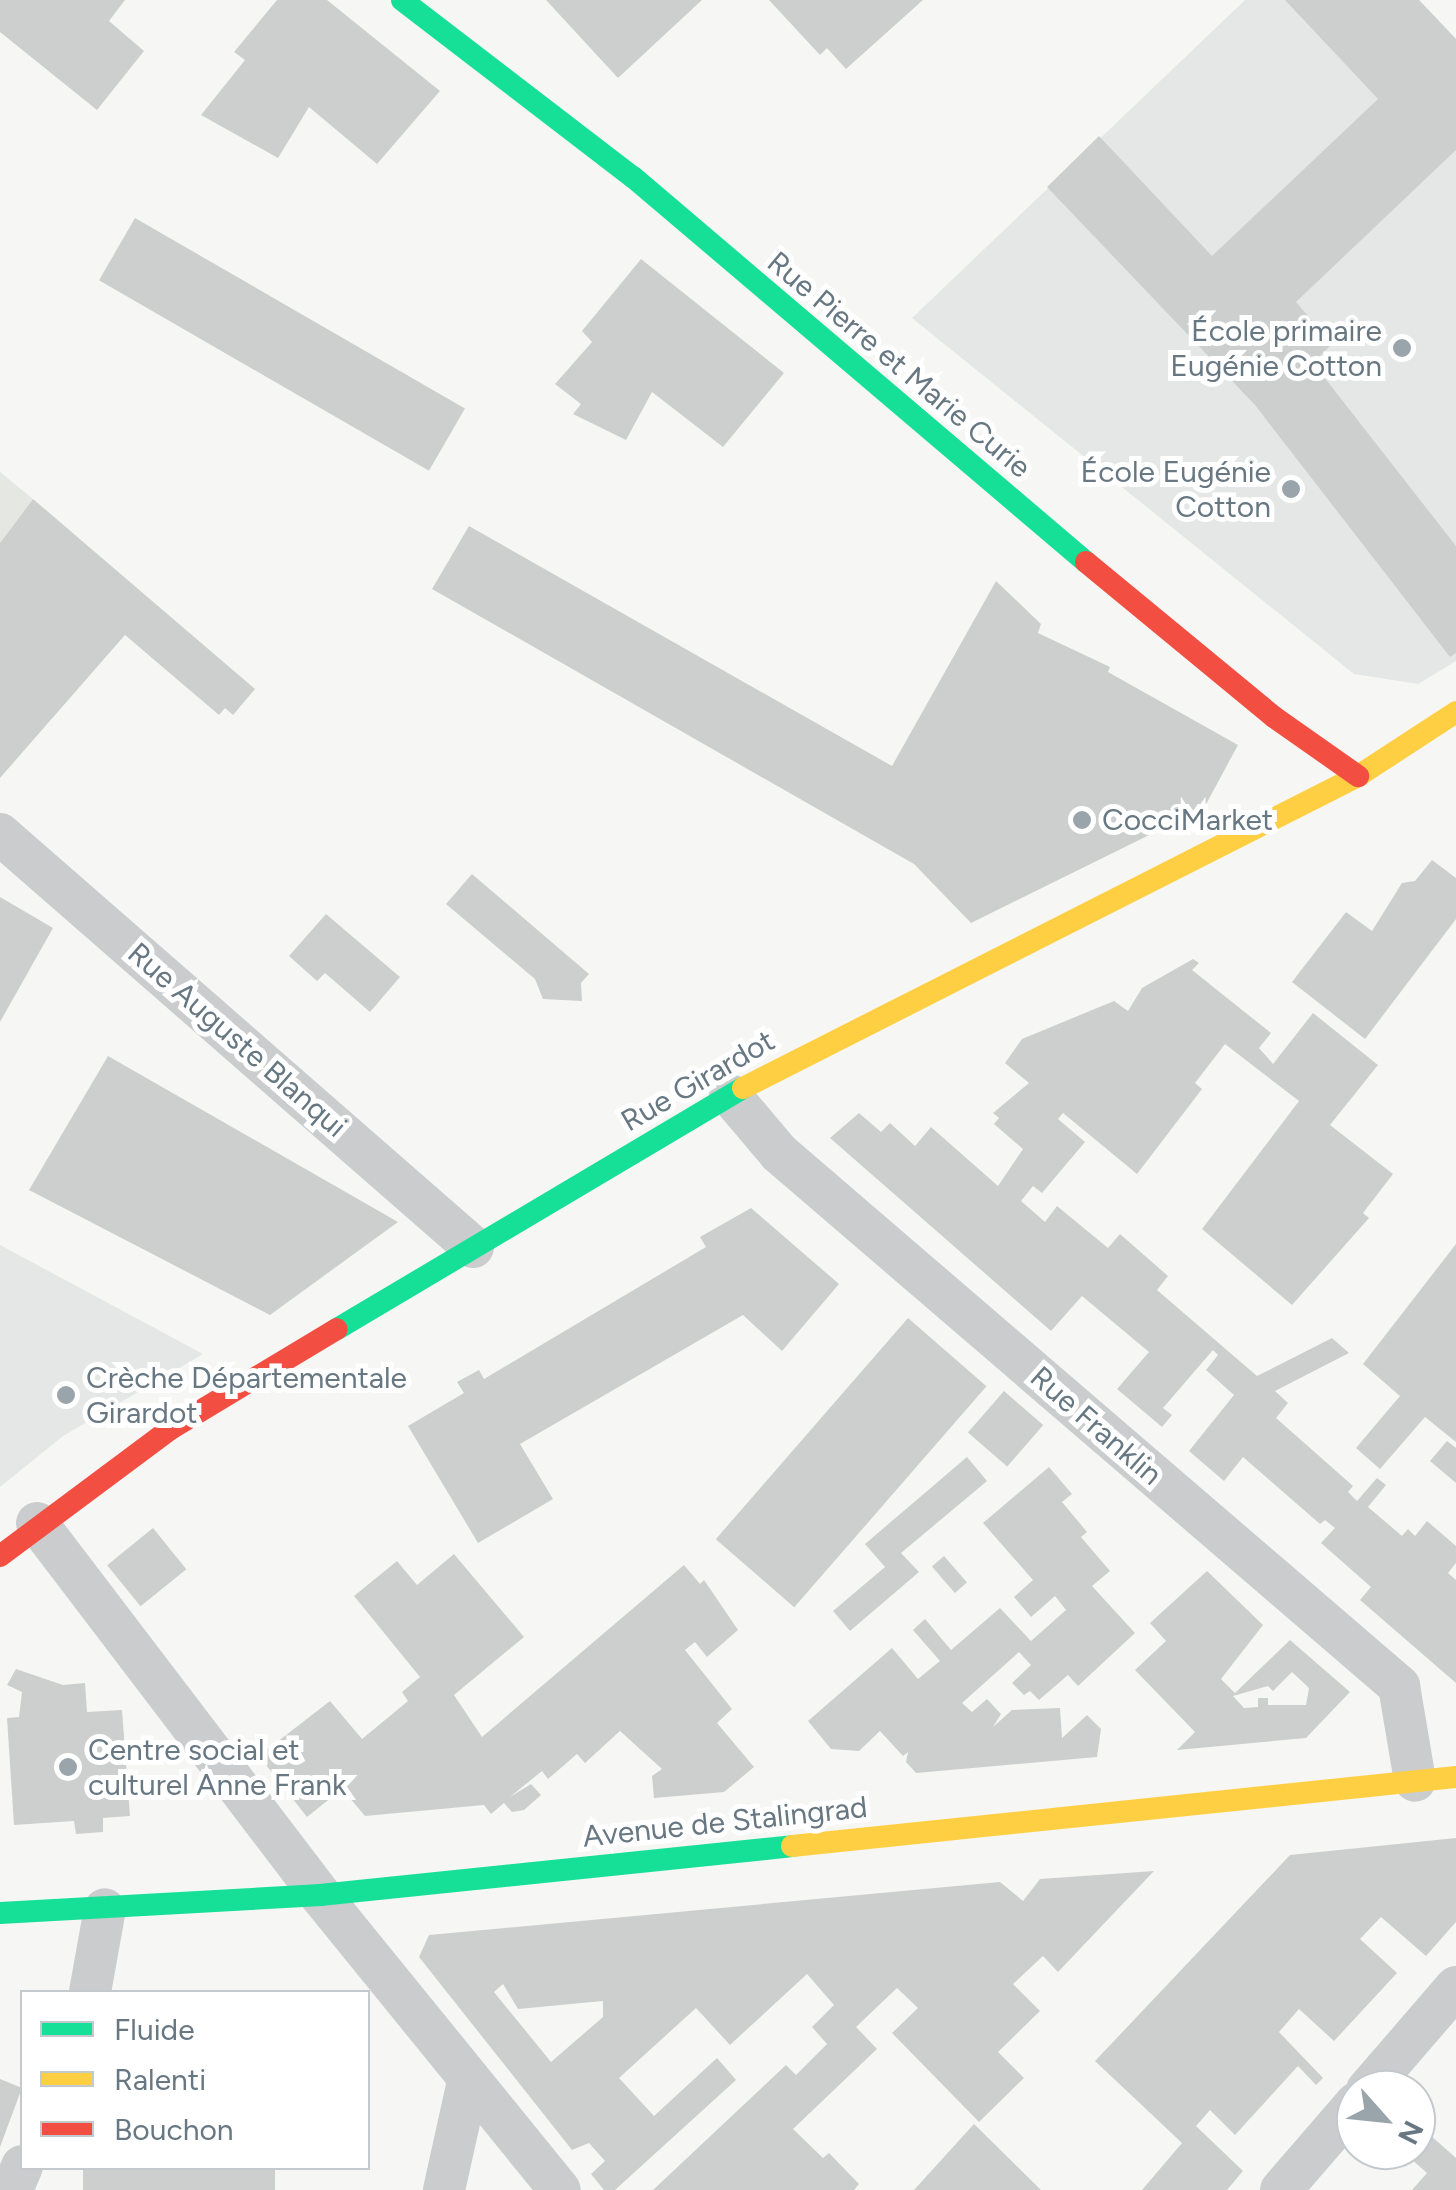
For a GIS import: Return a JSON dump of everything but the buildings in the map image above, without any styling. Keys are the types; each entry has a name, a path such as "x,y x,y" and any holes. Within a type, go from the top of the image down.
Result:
{"street":[{"name":"Rue Pierre et Marie Curie","path":"402,0 633,177 1054,536 1274,717 1358,776"},
{"name":"Rue Girardot","path":"0,1556 37,1523 172,1428 730,1095 1358,776 1456,712"},
{"name":"Rue Auguste Blanqui","path":"0,834 473,1247"},
{"name":"Rue Franklin","path":"730,1095 779,1152 1399,1686 1436,1779"},
{"path":"37,1523 320,1894 468,2082 560,2190"},
{"name":"Avenue de Stalingrad","path":"0,1913 320,1894 1436,1779"},
{"path":"90,1990 105,1909"},
{"path":"1384,2070 1456,1987"},
{"path":"444,2190 468,2082"},
{"path":"1281,2190 1336,2126"}],"shaded area":[{"name":"École Eugénie Cotton","path":"1245,0 1419,0 1456,39 1456,661 1418,684 1354,674 912,318"},
{"path":"0,472 33,499 0,543"},
{"name":"Crèche Départementale Girardot","path":"0,1245 203,1354 63,1436 0,1487"}],"traffic: fast":[{"path":"402,0 633,177 1086,562"},
{"path":"337,1329 743,1088"},
{"path":"0,1913 320,1895 792,1846"}],"traffic: slow":[{"path":"743,1088 1358,776 1456,712"},
{"path":"792,1846 1456,1777"}],"traffic: jam":[{"path":"1086,562 1274,717 1358,776"},
{"path":"0,1556 172,1428 337,1329"}],"place":[{"name":"École primaire Eugénie Cotton","path":"1402,348"},
{"name":"École Eugénie Cotton","path":"1291,489"},
{"name":"CocciMarket","path":"1082,820"},
{"name":"Crèche Départementale Girardot","path":"66,1395"},
{"name":"Centre social et culturel Anne Frank","path":"68,1767"}]}
